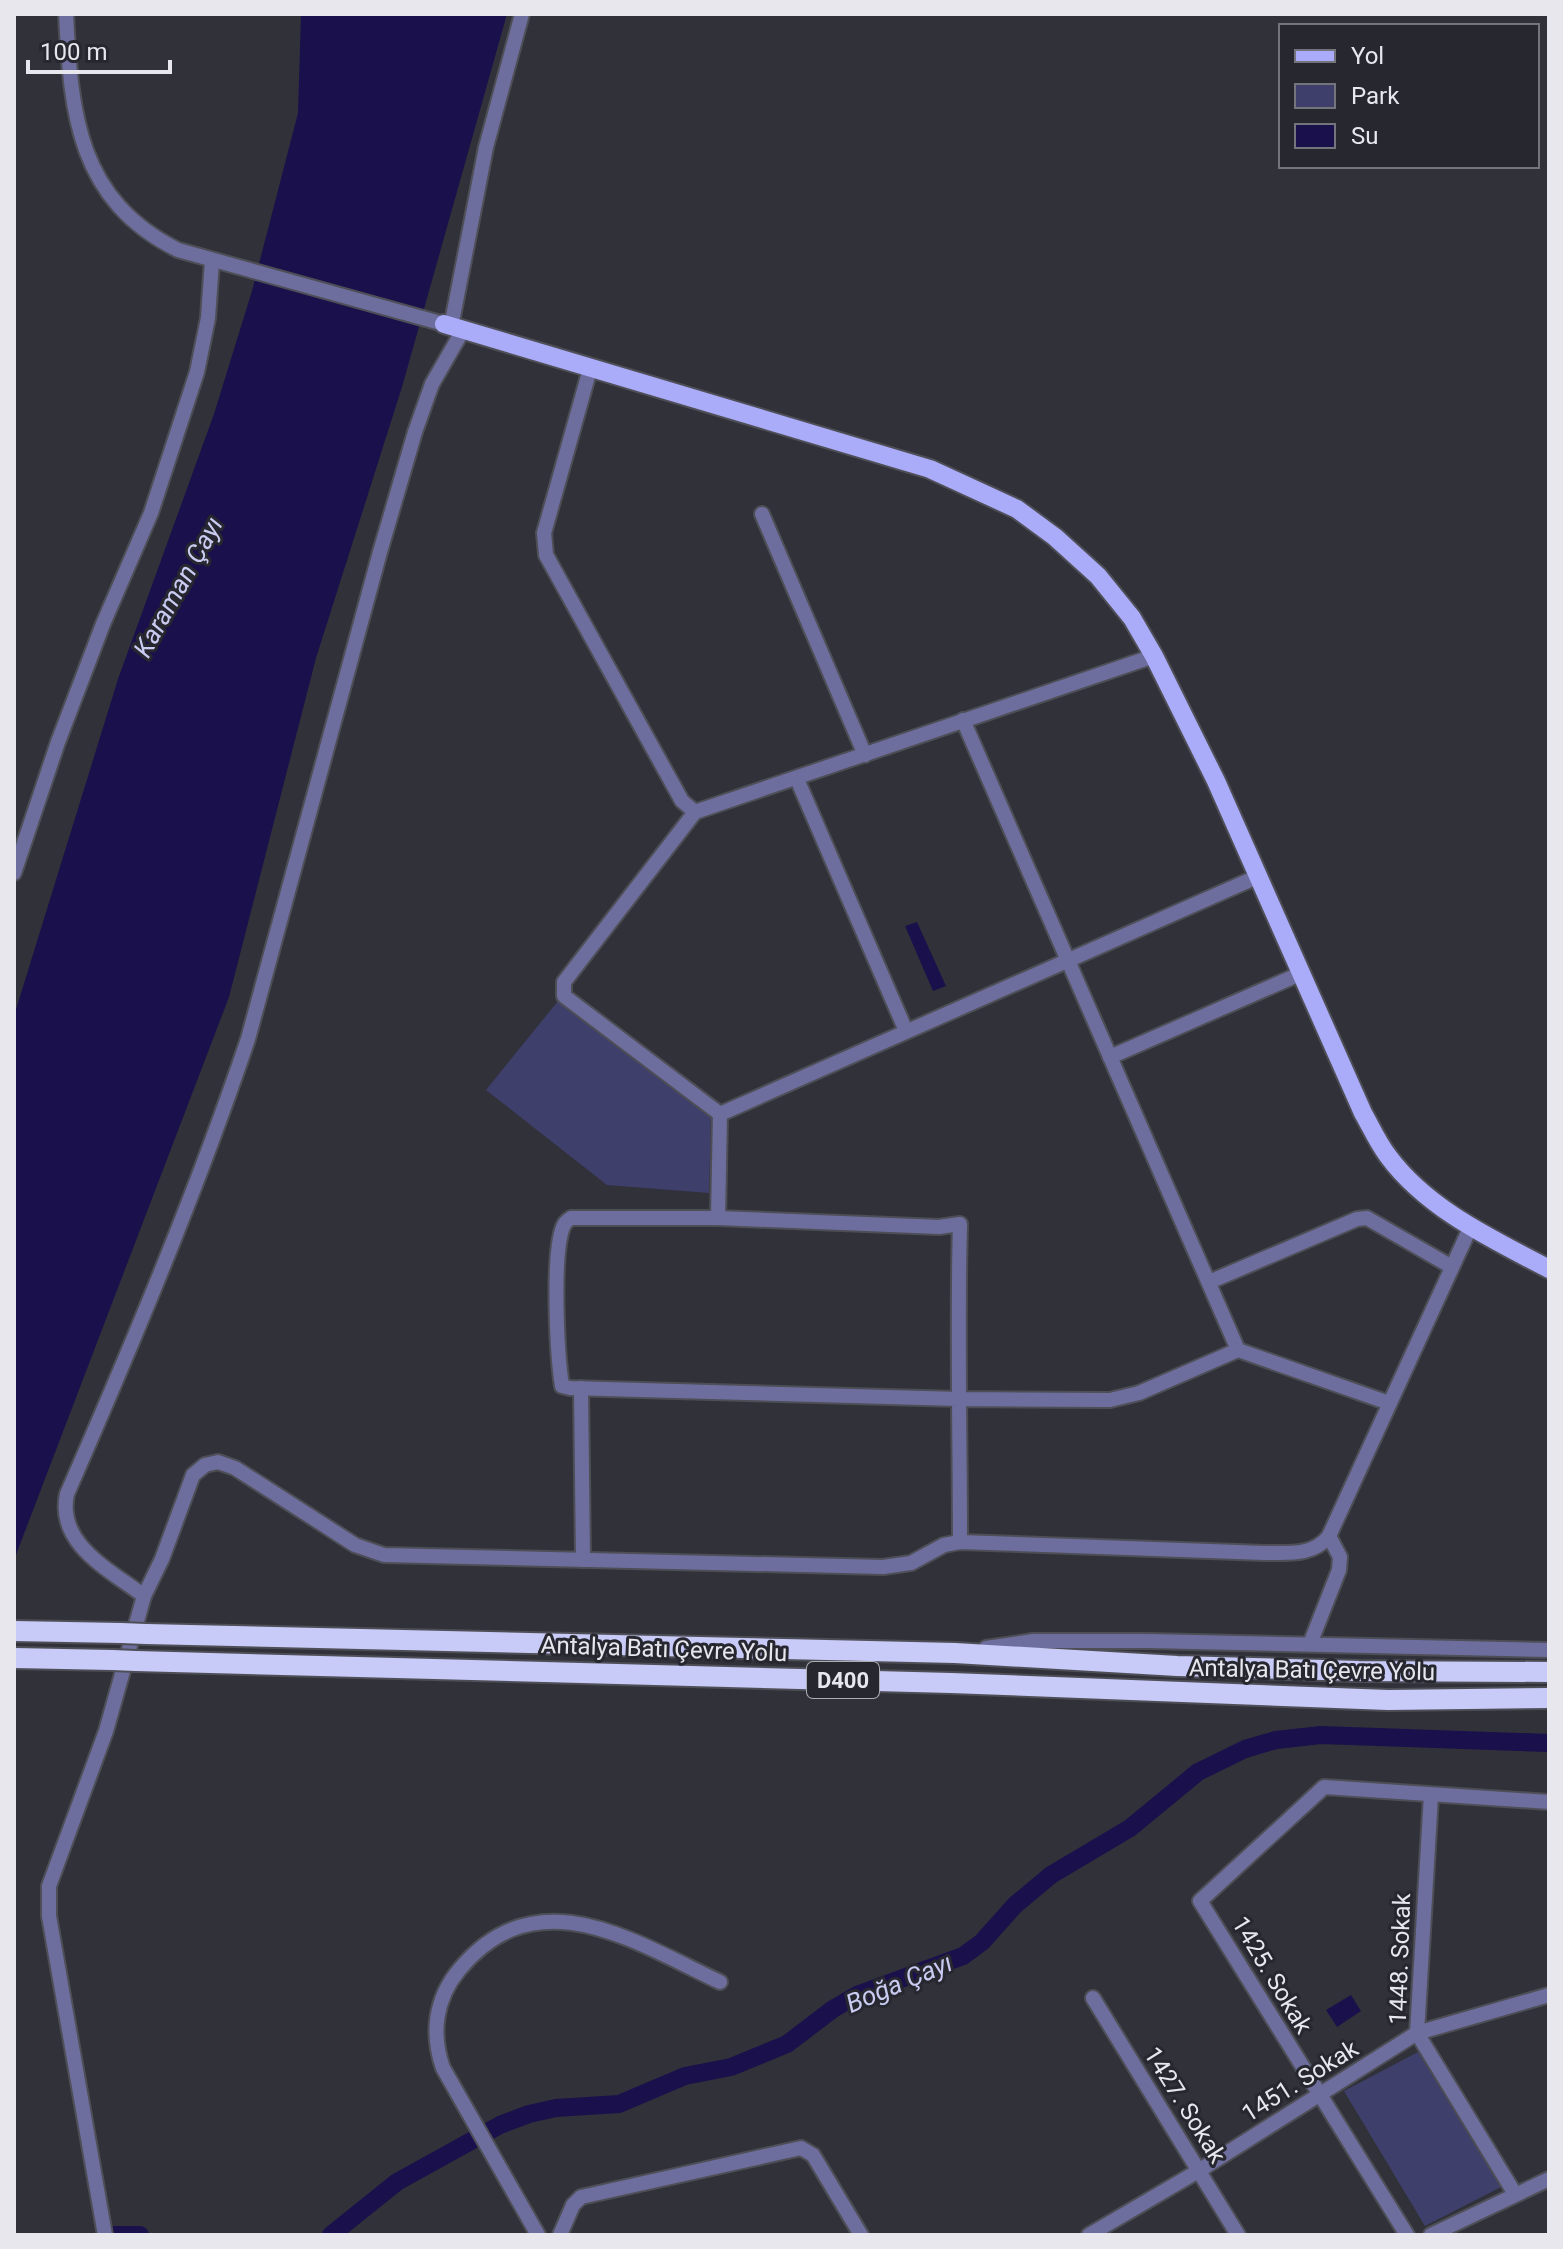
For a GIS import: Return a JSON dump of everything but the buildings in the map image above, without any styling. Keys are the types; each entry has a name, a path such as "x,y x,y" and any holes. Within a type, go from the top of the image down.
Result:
{"highway":[{"path":"19,1631 955,1653 1177,1666 1549,1672"},
{"name":"Antalya Batı Çevre Yolu","path":"16,1658 951,1683 1388,1700 1549,1698"}],"main road":[{"path":"453,327 930,469 1017,509 1055,537 1098,576 1132,618 1154,656 1216,781 1363,1113 1387,1156 1412,1183 1471,1226 1549,1269"}],"street":[{"path":"66,14 69,74 82,144 97,178 120,209 146,232 178,250 212,261 453,327"},
{"path":"144,1596 83,1550 63,1512 67,1494 123,1365 234,1081 280,926 380,552 415,432 453,327 486,147 522,14"},
{"path":"14,873 97,639 151,513 197,372 208,318 212,261"},
{"path":"590,369 544,533 546,555 682,801 695,812"},
{"path":"762,514 865,755"},
{"path":"720,1114 564,996 564,982 695,812 1154,656"},
{"path":"963,720 1238,1350"},
{"path":"797,779 906,1031"},
{"path":"720,1114 1259,876"},
{"path":"1110,1057 1302,973"},
{"path":"718,1218 720,1114"},
{"path":"960,1542 959,1399 960,1224 939,1227 718,1218 571,1218 563,1225 558,1261 558,1362 562,1386 959,1399 1110,1400 1139,1393 1238,1350 1389,1403"},
{"path":"1209,1282 1357,1219 1367,1218 1452,1267"},
{"path":"104,2229 49,1916 49,1886 106,1731 144,1596 162,1559 193,1475 205,1465 218,1462 235,1468 355,1545 384,1555 883,1567 911,1563 944,1545 960,1542 1296,1553 1316,1548 1329,1536 1471,1226"},
{"path":"581,1388 583,1560"},
{"path":"1310,1644 1339,1570 1340,1557 1329,1536"},
{"path":"955,1653 1033,1641 1549,1650"},
{"name":"1425. Sokak","path":"1407,2235 1200,1901 1324,1787 1431,1795"},
{"path":"1431,1795 1549,1802"},
{"name":"1448. Sokak","path":"1431,1795 1417,2033 1515,2194"},
{"path":"538,2235 443,2068 436,2047 436,2022 451,1979 468,1958 509,1930 533,1922 579,1922 616,1933 720,1982"},
{"name":"1451. Sokak","path":"1089,2235 1200,2170 1417,2033 1549,1995"},
{"name":"1427. Sokak","path":"1093,1998 1238,2235"},
{"path":"560,2235 573,2205 581,2197 801,2148 813,2155 857,2234"},
{"path":"1431,2235 1549,2179"}],"green space":[{"path":"558,1001 711,1114 709,1193 607,1185 486,1090"},
{"path":"1418,2052 1501,2187 1425,2226 1344,2091"}],"water":[{"name":"Karaman Çayı","path":"301,14 507,14 402,387 316,658 229,997 14,1560 14,1016 118,679 214,414 252,291 298,113"},
{"path":"917,922 946,986 933,991 905,926"},
{"path":"1351,1995 1361,2011 1337,2027 1326,2010"}],"waterway":[{"name":"Boğa Çayı","path":"331,2235 397,2182 500,2125 556,2108 619,2104 685,2076 731,2067 787,2044 857,1995 963,1956 982,1942 1015,1905 1051,1875 1130,1828 1198,1772 1245,1749 1276,1740 1321,1735 1549,1743"},
{"name":"Boğa Çayı","path":"109,2235 140,2235"}]}
